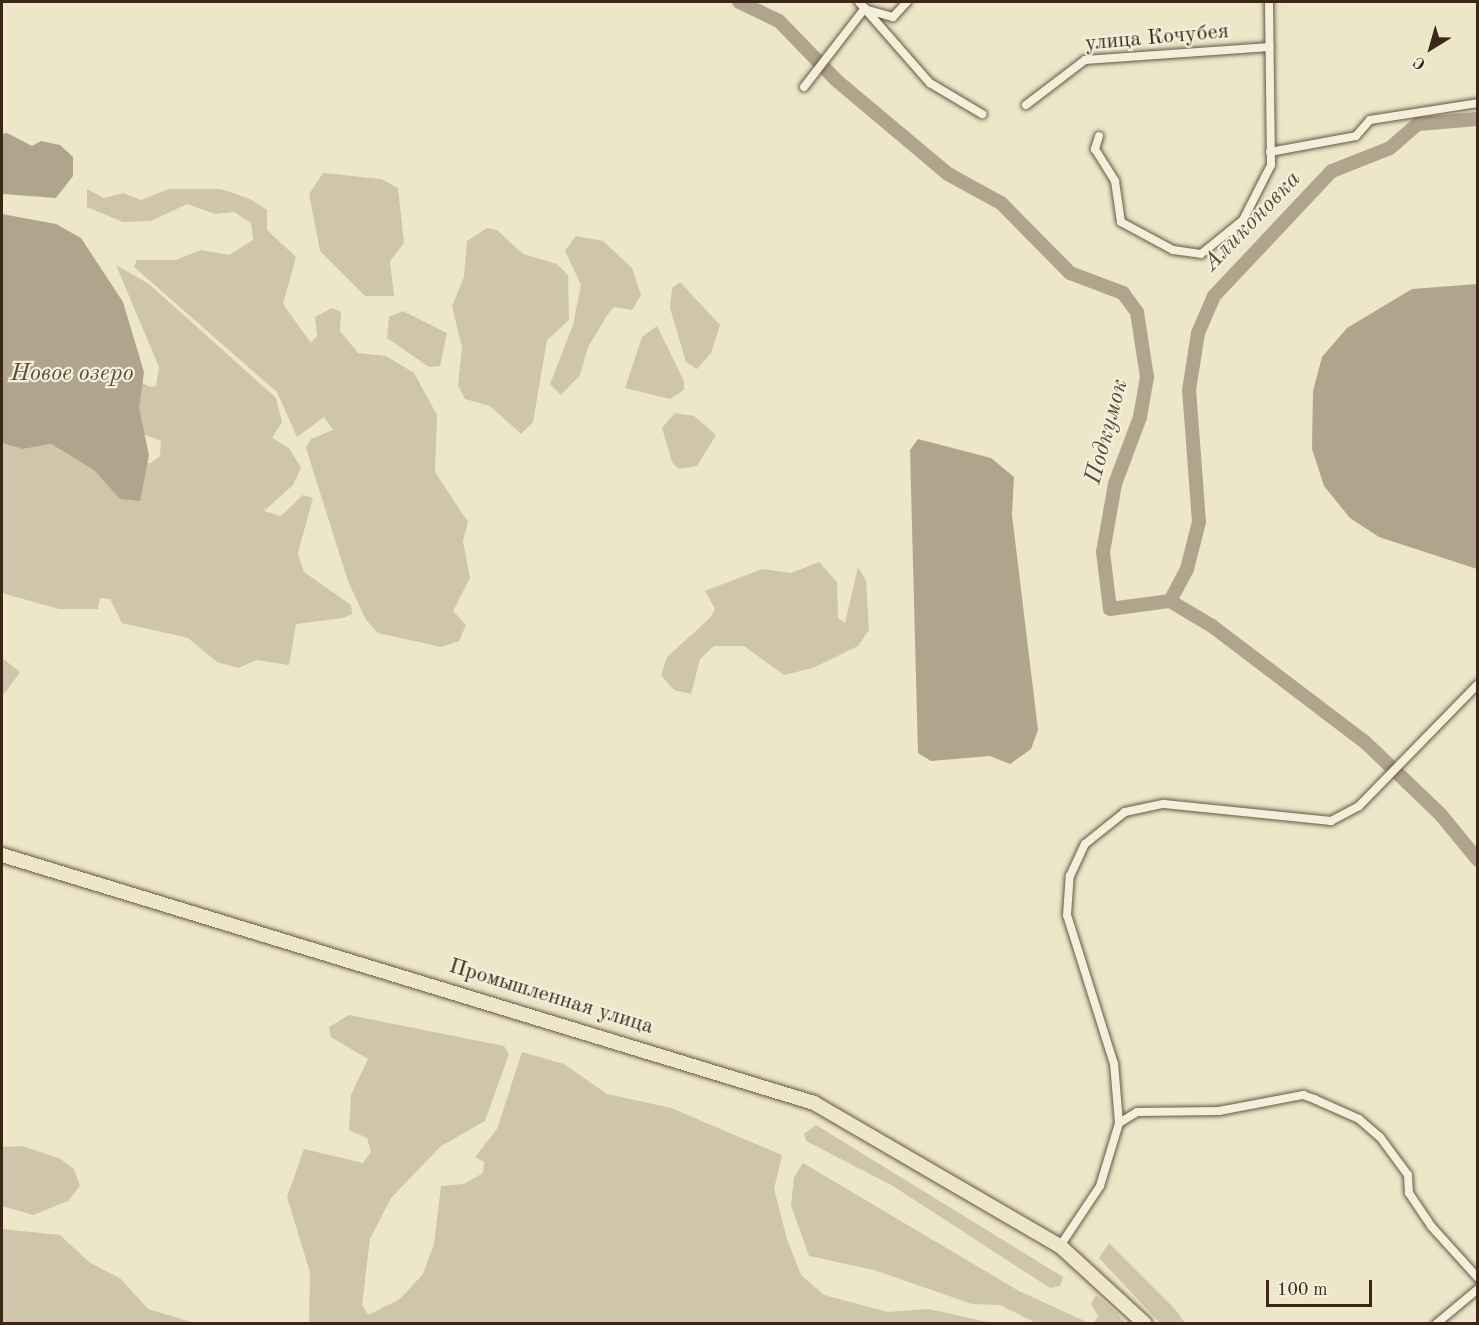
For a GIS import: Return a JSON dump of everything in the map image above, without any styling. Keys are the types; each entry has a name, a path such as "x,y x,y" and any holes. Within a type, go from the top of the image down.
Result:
{"main road":[{"name":"Промышленная улица","path":"2,855 781,1089 873,1133 1060,1246 1145,1323"}],"street":[{"path":"862,5 893,17 906,2"},
{"path":"1099,136 1095,149 1115,181 1121,222 1188,254 1201,254 1243,220 1265,184 1270,152 1269,2"},
{"path":"804,87 855,21 862,5"},
{"path":"862,5 930,83 982,114"},
{"name":"улица Кочубея","path":"1026,105 1084,60 1270,46"},
{"path":"1270,152 1356,136 1370,120 1478,103"},
{"path":"1060,1246 1100,1186 1119,1123 1114,1064 1067,915 1070,876 1085,844 1110,820 1145,806 1185,804 1331,821 1350,813 1378,788 1478,684"},
{"path":"1119,1123 1137,1112 1220,1111 1303,1095 1359,1119 1408,1175 1409,1193 1431,1226 1469,1265 1478,1278"},
{"path":"1469,1265 1478,1271"},
{"path":"1436,1323 1478,1289"}],"shaded area":[{"path":"323,173 381,179 398,188 404,243 390,261 394,296 365,296 320,251 309,194"},
{"path":"87,189 104,198 123,193 141,200 169,189 221,189 250,199 267,210 267,230 296,257 283,304 311,343 317,336 315,317 332,308 341,312 340,331 358,353 386,356 414,373 437,415 435,472 468,522 463,541 470,578 453,611 466,625 459,641 441,647 378,633 366,620 348,581 306,448 311,439 333,430 324,417 297,437 277,392 134,267 137,260 176,260 201,250 229,255 253,240 251,223 234,212 215,214 187,204 151,221 123,222 87,207"},
{"path":"487,228 497,230 523,254 557,264 568,275 569,320 547,340 533,422 521,434 490,406 465,399 458,385 462,347 452,306 464,277 467,241"},
{"path":"576,236 603,241 632,268 641,295 632,310 614,307 608,314 588,347 580,375 561,395 550,384 573,325 581,285 565,251"},
{"path":"116,265 149,284 276,398 282,422 272,438 289,448 301,468 293,485 264,511 281,516 303,495 313,498 298,553 304,572 351,605 352,614 343,618 296,624 289,665 257,660 238,668 217,662 188,638 122,623 110,599 100,598 98,609 59,609 2,593 2,443 23,449 51,444 70,456 151,463 160,456 161,441 127,428 124,373 150,387 156,386 159,367"},
{"path":"680,282 720,325 711,353 697,369 686,362 670,308 672,288"},
{"path":"403,311 447,333 440,366 429,367 387,338 389,317"},
{"path":"657,326 684,381 684,390 670,399 625,388 642,337"},
{"path":"675,413 694,416 716,435 697,466 679,469 672,462 662,428"},
{"path":"819,562 837,582 838,618 845,623 858,567 866,581 869,630 858,646 813,668 784,675 744,646 714,646 700,659 691,694 674,690 661,675 667,657 710,618 715,609 705,591 762,569 791,573"},
{"path":"2,658 20,672 4,694 2,692"},
{"path":"349,1015 504,1046 509,1054 485,1121 441,1146 391,1198 370,1239 362,1305 368,1315 400,1299 423,1274 434,1244 441,1186 464,1184 483,1173 484,1162 475,1157 497,1129 522,1052 564,1064 607,1094 671,1108 782,1155 774,1189 787,1239 801,1275 824,1295 888,1312 929,1309 992,1323 309,1323 310,1272 287,1197 304,1149 363,1163 371,1152 367,1138 349,1130 351,1095 368,1059 331,1037 329,1027"},
{"path":"816,1125 1063,1277 1060,1286 1050,1288 893,1186 806,1141 804,1134"},
{"path":"21,1146 59,1158 74,1169 80,1186 68,1201 33,1215 2,1206 2,1147"},
{"path":"803,1163 1019,1291 1089,1323 1036,1323 1000,1305 972,1304 874,1270 809,1256 791,1205 794,1177"},
{"path":"2,1229 60,1235 89,1262 121,1279 148,1309 195,1323 2,1323"},
{"path":"1109,1243 1175,1309 1185,1323 1160,1323 1099,1258"},
{"path":"1096,1295 1125,1323 1094,1323 1098,1316 1091,1304"}],"water":[{"path":"7,133 32,146 41,141 60,145 73,157 73,176 56,198 2,194 2,134"},
{"name":"Новое озеро","path":"2,214 56,224 81,238 123,302 144,372 139,408 149,455 140,501 120,499 94,470 51,444 23,449 2,443"},
{"path":"1478,284 1477,569 1379,537 1350,518 1324,486 1312,449 1313,391 1322,357 1347,328 1412,289"},
{"path":"918,439 991,458 1014,477 1012,515 1038,730 1031,749 1010,764 990,756 931,761 918,753 910,450"}],"waterway":[{"name":"Подкумок","path":"739,2 779,21 836,80 948,174 1001,203 1070,273 1123,293 1137,312 1147,377 1140,417 1115,484 1103,552 1110,609 1170,601 1212,626 1365,742 1441,815 1478,860"},
{"name":"Аликоновка","path":"1170,601 1187,569 1199,522 1189,390 1198,333 1214,296 1332,171 1390,148 1418,124 1478,119"}]}
